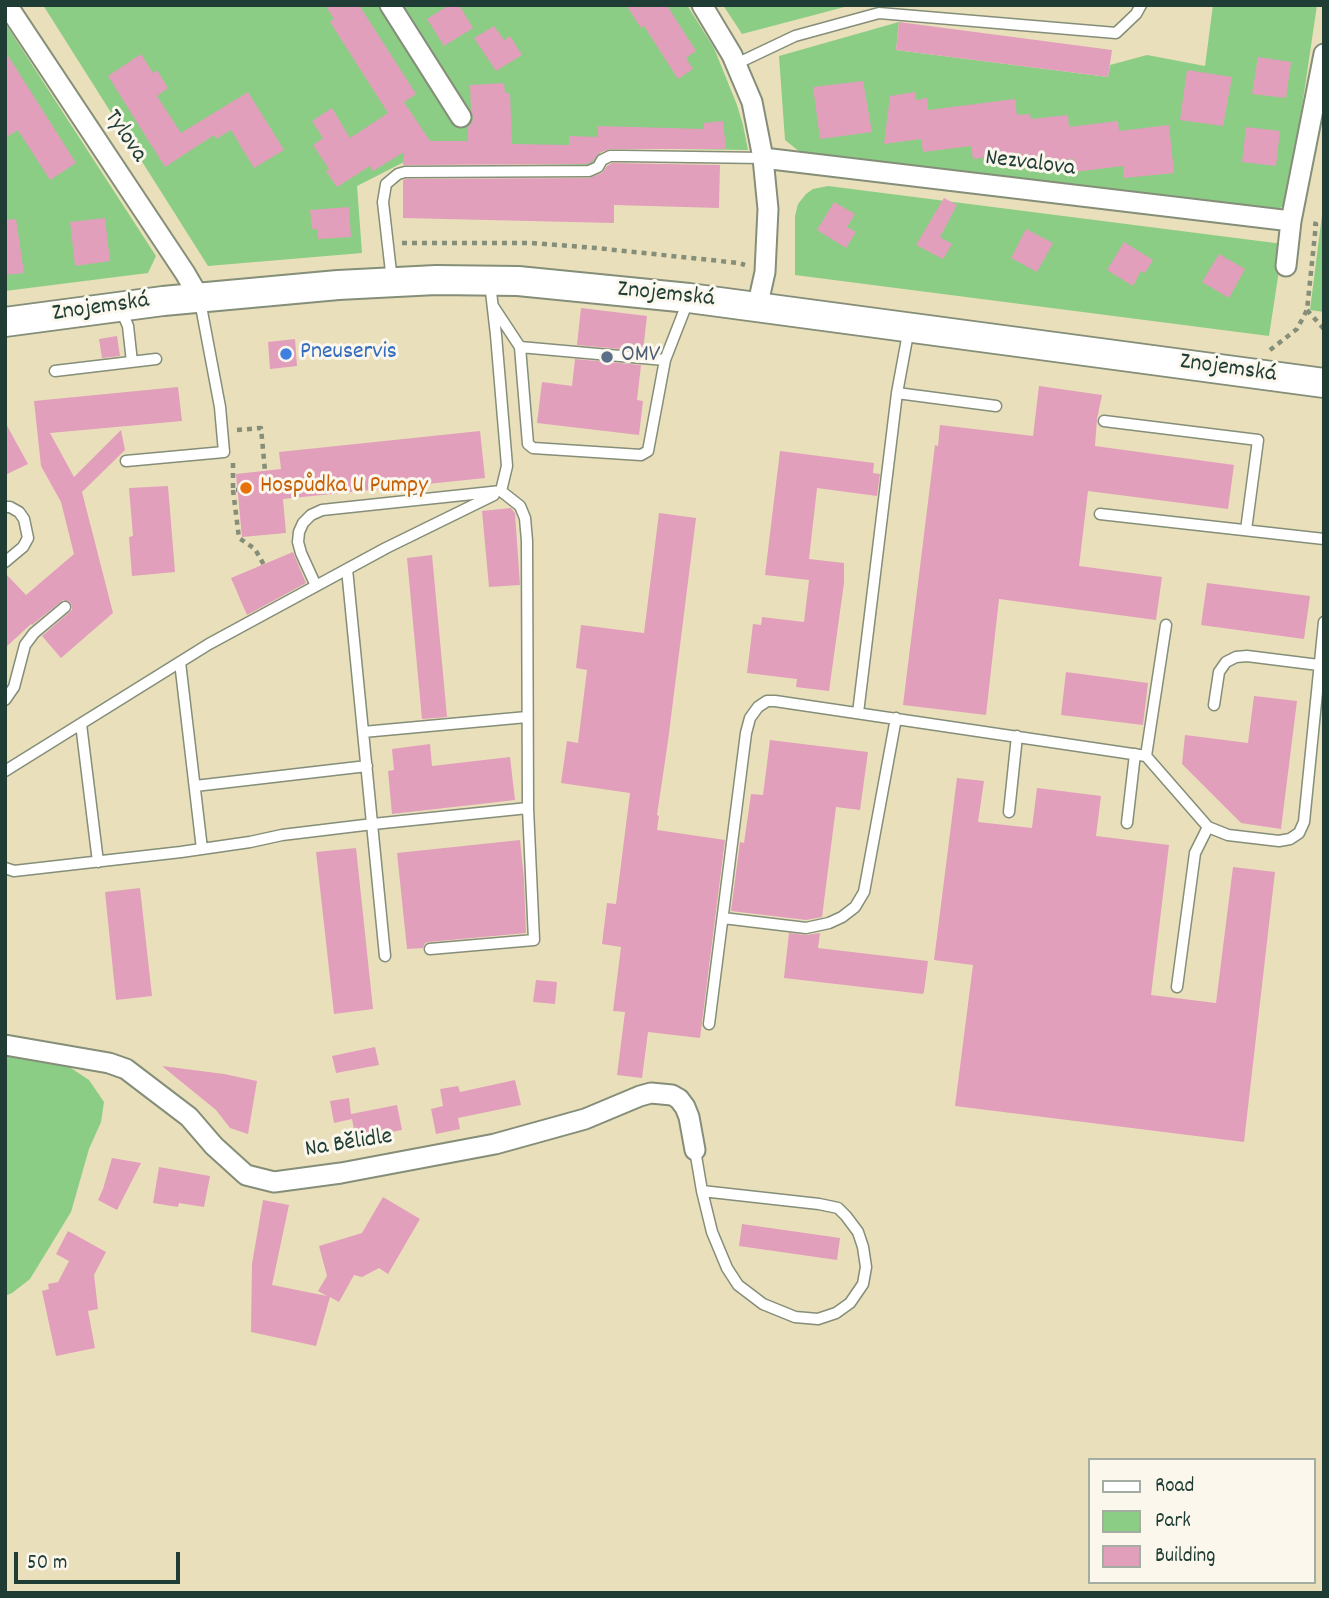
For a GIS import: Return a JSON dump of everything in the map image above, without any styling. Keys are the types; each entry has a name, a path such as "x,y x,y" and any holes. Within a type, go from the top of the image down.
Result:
{"main road":[{"name":"Znojemská","path":"5,322 199,297 392,281 491,293 518,281 689,298 1324,383"}],"street":[{"name":"Tylova","path":"7,5 199,297"},
{"path":"390,5 461,117"},
{"path":"702,5 728,47 752,102 763,158 768,209 765,272 757,307"},
{"path":"1286,266 1291,220 1324,54"},
{"name":"Nezvalova","path":"763,158 1291,220"},
{"name":"Na Bělidle","path":"5,1045 109,1063 126,1069 188,1117 214,1146 246,1175 274,1182 495,1144 585,1119 651,1093 672,1095 679,1099 689,1117 695,1150"}],"lane":[{"path":"736,64 795,36 890,9 1116,33 1136,14 1141,5"},
{"path":"392,281 383,201 386,184 398,174 589,171 610,156 763,158"},
{"path":"491,293 520,346 528,444 533,449 640,455 648,451 665,360 689,298"},
{"path":"491,293 507,466 501,491"},
{"path":"126,461 224,452 225,407 199,297"},
{"path":"120,307 128,327 132,362"},
{"path":"858,713 897,393 909,328"},
{"path":"520,346 665,360"},
{"path":"55,371 156,359"},
{"path":"897,393 996,406"},
{"path":"1104,421 1258,440 1246,530"},
{"path":"5,771 208,644 386,548 501,491"},
{"path":"316,586 298,542 303,523 322,510 501,491 520,506 527,541 528,808 534,940 430,950"},
{"path":"5,507 19,512 24,519 28,538 23,547 5,562"},
{"path":"1100,514 1324,539"},
{"path":"347,569 385,956"},
{"path":"5,700 14,687 25,645 34,633 65,607"},
{"path":"709,1024 744,747 750,718 758,706 767,701 1146,756 1208,827 1228,835 1279,841 1290,839 1299,833 1304,822 1324,622"},
{"path":"1146,756 1166,625"},
{"path":"1214,705 1219,672 1226,662 1236,657 1319,664"},
{"path":"180,662 202,849"},
{"path":"363,732 527,717"},
{"path":"723,918 806,928 836,920 855,907 864,892 895,718"},
{"path":"81,724 98,862"},
{"path":"1009,812 1017,736"},
{"path":"1126,823 1135,754"},
{"path":"195,786 367,766"},
{"path":"5,868 14,871 98,862 250,842 282,835 528,808"},
{"path":"1177,987 1195,853 1208,827"},
{"path":"695,1150 702,1191 712,1231 727,1268 738,1285 763,1304 795,1317 818,1319 836,1313 850,1303 863,1284 866,1267 863,1247 858,1232 838,1208 702,1191"}],"path":[{"path":"1270,350 1297,330 1307,310 1317,224 1291,220"},
{"path":"387,243 533,243 739,263 765,272"},
{"path":"1307,310 1324,329"},
{"path":"1259,349 1283,352"},
{"path":"232,431 261,428 265,471"},
{"path":"233,490 239,538 255,549 264,565"}],"green space":[{"path":"43,5 379,5 454,121 471,120 398,5 687,5 714,48 737,105 748,150 603,148 594,165 404,162 357,186 362,253 208,266"},
{"path":"723,5 852,5 742,34"},
{"path":"1213,5 1317,5 1288,202 1274,213 800,152 785,140 779,56 899,22 896,50 1108,77 1110,65 1147,55 1205,66"},
{"path":"5,23 156,256 148,273 5,291"},
{"path":"828,186 1283,244 1269,336 795,275 795,216 798,204 813,189"},
{"path":"1324,199 1324,312 1310,310"},
{"path":"5,1056 68,1066 89,1080 104,1102 101,1122 89,1149 71,1212 30,1279 5,1296"}],"building":[{"path":"325,5 359,5 416,94 404,102 430,141 468,141 468,127 473,117 470,85 504,83 505,93 510,93 512,144 569,145 569,136 598,137 598,126 704,129 704,123 723,121 726,149 610,149 599,153 587,164 403,165 404,152 373,171 370,166 337,187 313,145 323,138 312,121 332,108 350,138 388,113 330,22 334,19"},
{"path":"449,5 459,5 473,28 444,46 427,19"},
{"path":"626,5 670,5 668,7 696,51 686,58 693,69 678,79 644,26 641,28"},
{"path":"899,22 1112,50 1108,77 896,50"},
{"path":"494,26 504,40 510,36 522,55 496,71 474,38"},
{"path":"5,51 76,163 50,180 18,130 5,138"},
{"path":"141,54 153,73 157,70 168,88 157,96 181,133 248,92 284,150 254,168 231,130 216,139 214,135 165,167 108,76"},
{"path":"1258,57 1291,62 1286,98 1252,94"},
{"path":"1187,70 1232,77 1223,126 1180,120"},
{"path":"863,81 872,132 820,139 813,87"},
{"path":"915,92 916,100 927,98 928,110 1015,99 1017,115 1030,114 1031,119 1068,115 1069,127 1118,121 1119,131 1169,125 1174,173 1124,178 1123,166 1074,172 1073,159 1023,165 1021,153 973,159 971,146 923,152 921,139 884,144 890,96"},
{"path":"1246,127 1280,131 1276,166 1242,162"},
{"path":"612,163 720,165 719,208 614,205 614,223 403,218 403,180 406,179 589,178 602,173"},
{"path":"944,198 957,205 940,237 952,244 943,259 916,245"},
{"path":"834,202 855,214 847,227 856,232 846,248 817,230"},
{"path":"349,207 351,237 318,239 317,229 312,229 310,210"},
{"path":"105,218 110,261 75,266 70,222"},
{"path":"16,219 24,273 5,275 5,220"},
{"path":"1026,229 1053,243 1037,272 1011,258"},
{"path":"1124,242 1153,260 1145,273 1141,271 1133,286 1107,270"},
{"path":"1219,254 1245,269 1229,298 1202,282"},
{"path":"581,308 647,316 643,351 577,345"},
{"path":"117,336 120,356 102,358 99,339"},
{"path":"295,339 297,366 270,369 268,342"},
{"path":"575,359 641,365 637,400 643,401 639,435 537,423 542,382 572,386"},
{"path":"1039,386 1102,395 1095,446 1234,465 1228,509 1088,491 1079,566 1162,577 1156,620 999,599 986,715 903,705 935,445 938,446 940,425 1033,436"},
{"path":"178,387 182,421 50,433 74,477 121,430 125,450 82,492 113,613 61,658 42,636 72,610 70,602 63,600 5,648 5,573 26,595 74,554 61,502 41,466 34,401"},
{"path":"5,422 28,464 5,475"},
{"path":"480,431 485,478 283,499 286,533 242,537 236,474 281,469 279,452"},
{"path":"780,451 874,463 873,473 880,474 877,496 817,488 809,559 844,563 844,583 829,691 796,687 797,679 747,673 753,624 761,625 762,617 804,622 809,580 765,575"},
{"path":"168,486 175,572 132,576 129,537 133,536 129,488"},
{"path":"511,508 515,513 520,585 489,587 482,511"},
{"path":"659,513 696,518 657,830 725,840 700,1038 648,1032 642,1078 617,1075 625,1012 613,1011 621,947 602,944 607,903 616,904 630,793 561,783 567,741 578,743 587,670 576,668 581,625 644,633"},
{"path":"293,552 306,583 247,615 231,578"},
{"path":"432,555 447,717 422,719 407,558"},
{"path":"1207,583 1310,596 1304,639 1201,625"},
{"path":"1066,672 1148,683 1143,725 1061,715"},
{"path":"1254,696 1297,701 1281,829 1241,823 1182,764 1185,735 1248,743"},
{"path":"770,740 868,752 860,810 836,807 822,917 806,920 731,911 740,842 744,843 751,794 763,795"},
{"path":"430,744 432,766 510,757 515,800 392,814 388,771 394,770 392,749"},
{"path":"957,778 984,781 978,822 1032,828 1037,788 1101,796 1096,836 1169,845 1151,995 1216,1003 1233,867 1275,872 1244,1142 955,1106 973,965 934,960"},
{"path":"520,840 526,933 429,942 425,943 423,948 407,949 397,853"},
{"path":"356,848 373,1009 334,1014 316,852"},
{"path":"140,888 152,996 116,1000 105,892"},
{"path":"789,933 820,933 818,948 928,961 924,992 784,978"},
{"path":"536,980 557,982 555,1004 533,1002"},
{"path":"375,1047 379,1065 336,1073 332,1056"},
{"path":"162,1066 257,1081 248,1134 230,1128 216,1110"},
{"path":"515,1080 521,1105 458,1118 460,1129 436,1134 431,1109 443,1106 440,1089 458,1086 460,1092"},
{"path":"349,1098 351,1114 397,1105 402,1130 356,1139 352,1119 334,1123 330,1101"},
{"path":"112,1158 141,1163 117,1210 98,1200"},
{"path":"159,1167 210,1176 204,1207 153,1203"},
{"path":"383,1197 420,1219 388,1274 379,1268 362,1277 354,1275 339,1302 330,1297 316,1346 251,1332 252,1264 263,1200 289,1205 272,1285 327,1296 318,1291 327,1276 319,1246 362,1233"},
{"path":"742,1224 840,1238 837,1260 739,1246"},
{"path":"68,1231 106,1252 94,1275 98,1309 88,1311 95,1348 56,1356 42,1291 49,1289 48,1284 58,1282 69,1261 56,1254"}],"place":[{"name":"Pneuservis","path":"286,354"},
{"name":"OMV","path":"607,357"},
{"name":"Hospůdka U Pumpy","path":"246,488"}]}
